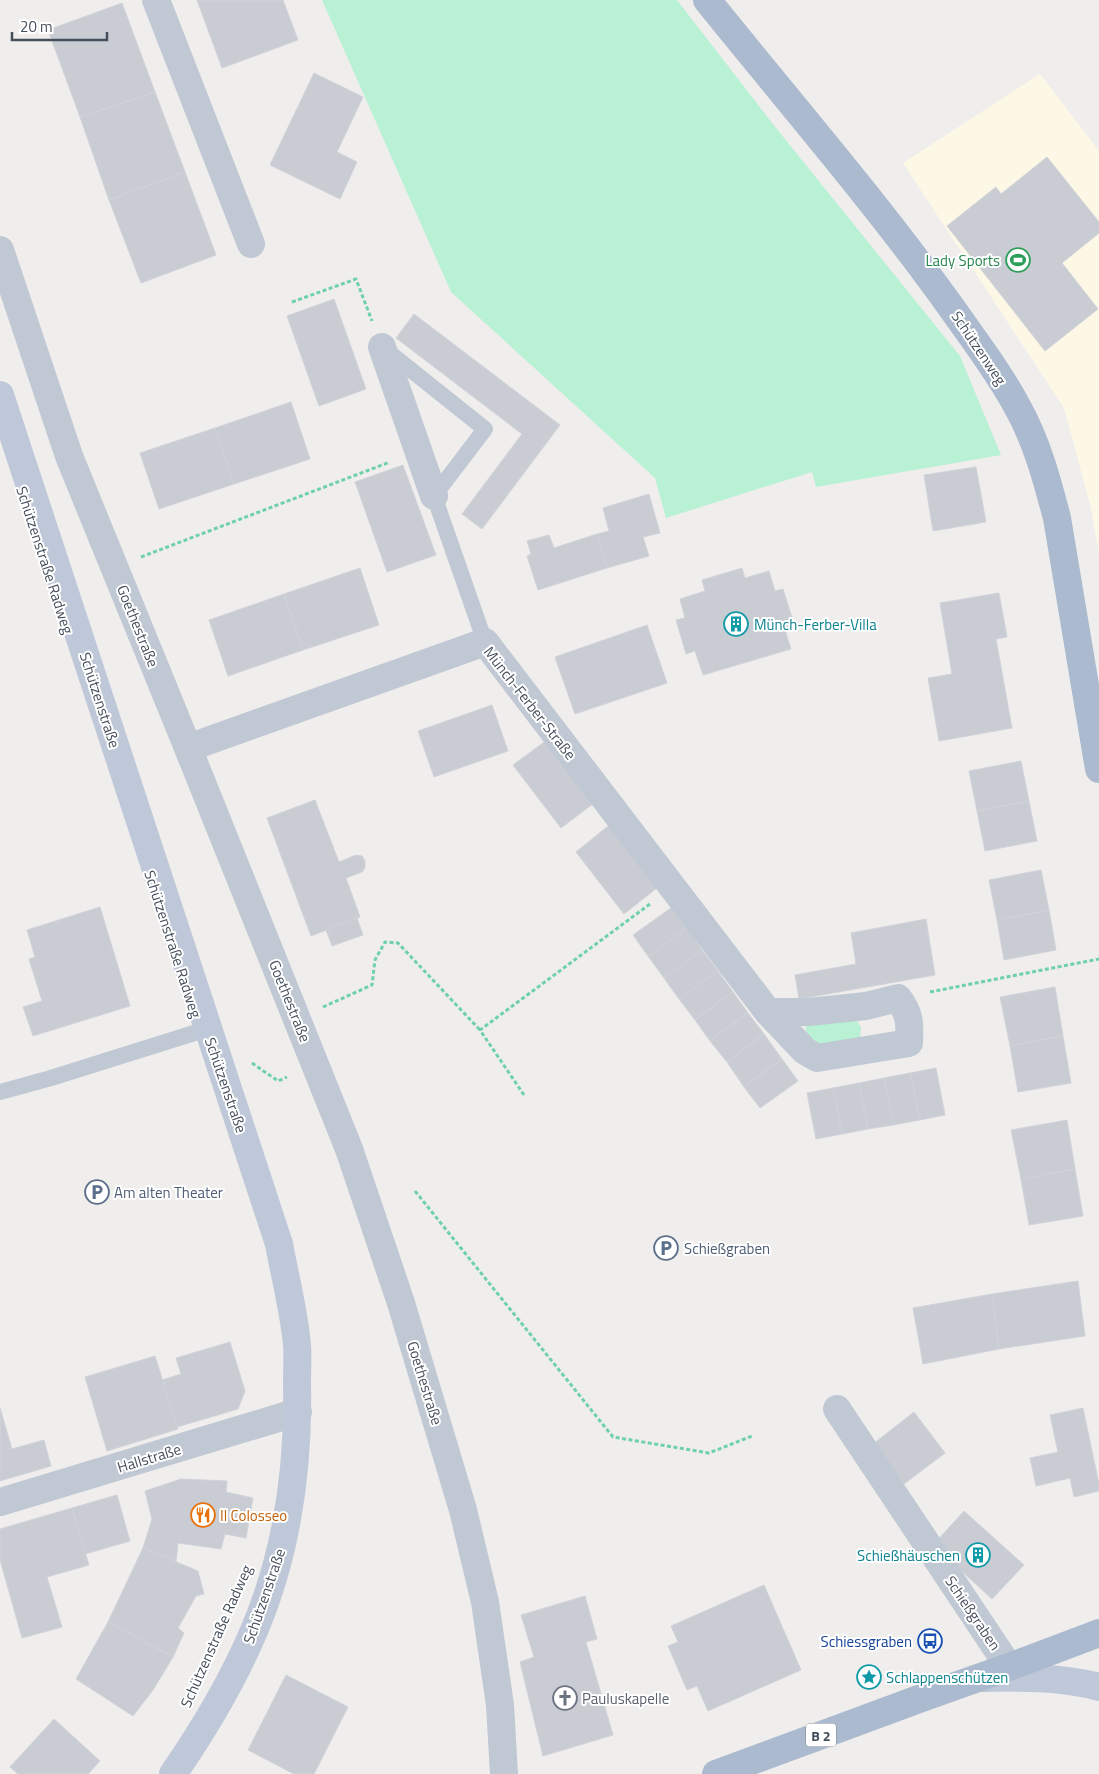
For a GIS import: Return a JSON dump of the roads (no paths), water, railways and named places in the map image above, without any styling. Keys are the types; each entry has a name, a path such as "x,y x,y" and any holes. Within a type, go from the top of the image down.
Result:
{"main road":[{"name":"Schützenweg","path":"707,0 908,247 996,371 1019,408 1048,482 1057,518 1099,769"},
{"name":"B 2","path":"716,1774 976,1678 1009,1668 1099,1633"}],"street":[{"path":"156,0 251,244"},
{"name":"Goethestraße","path":"0,250 69,456 349,1149 401,1303 463,1510 485,1602 500,1706 504,1774"},
{"path":"382,347 434,496"},
{"name":"Schützenstraße","path":"0,395 280,1244 297,1344 298,1412 294,1470 284,1531 274,1575 250,1640 217,1706 173,1774"},
{"name":"Münch-Ferber-Straße","path":"188,748 485,642 768,1012 804,1051 817,1058 909,1043 910,1027 907,1011 898,998 866,1006 809,1012 768,1012"},
{"name":"Schießgraben","path":"837,1409 1009,1668"},
{"name":"Hallstraße","path":"0,1502 298,1412"},
{"path":"976,1678 1015,1677 1060,1680 1099,1687"}],"lane":[{"path":"382,347 485,429 434,496 485,642"},
{"path":"0,1092 210,1035"}],"place":[{"name":"Lady Sports","path":"1018,260"},
{"name":"Münch-Ferber-Villa","path":"736,624"},
{"name":"Am alten Theater","path":"97,1192"},
{"name":"Schießgraben","path":"666,1248"},
{"name":"Il Colosseo","path":"203,1515"},
{"name":"Schießhäuschen","path":"978,1555"},
{"name":"Schiessgraben","path":"930,1641"},
{"name":"Schlappenschützen","path":"869,1677"},
{"name":"Pauluskapelle","path":"565,1698"}]}
